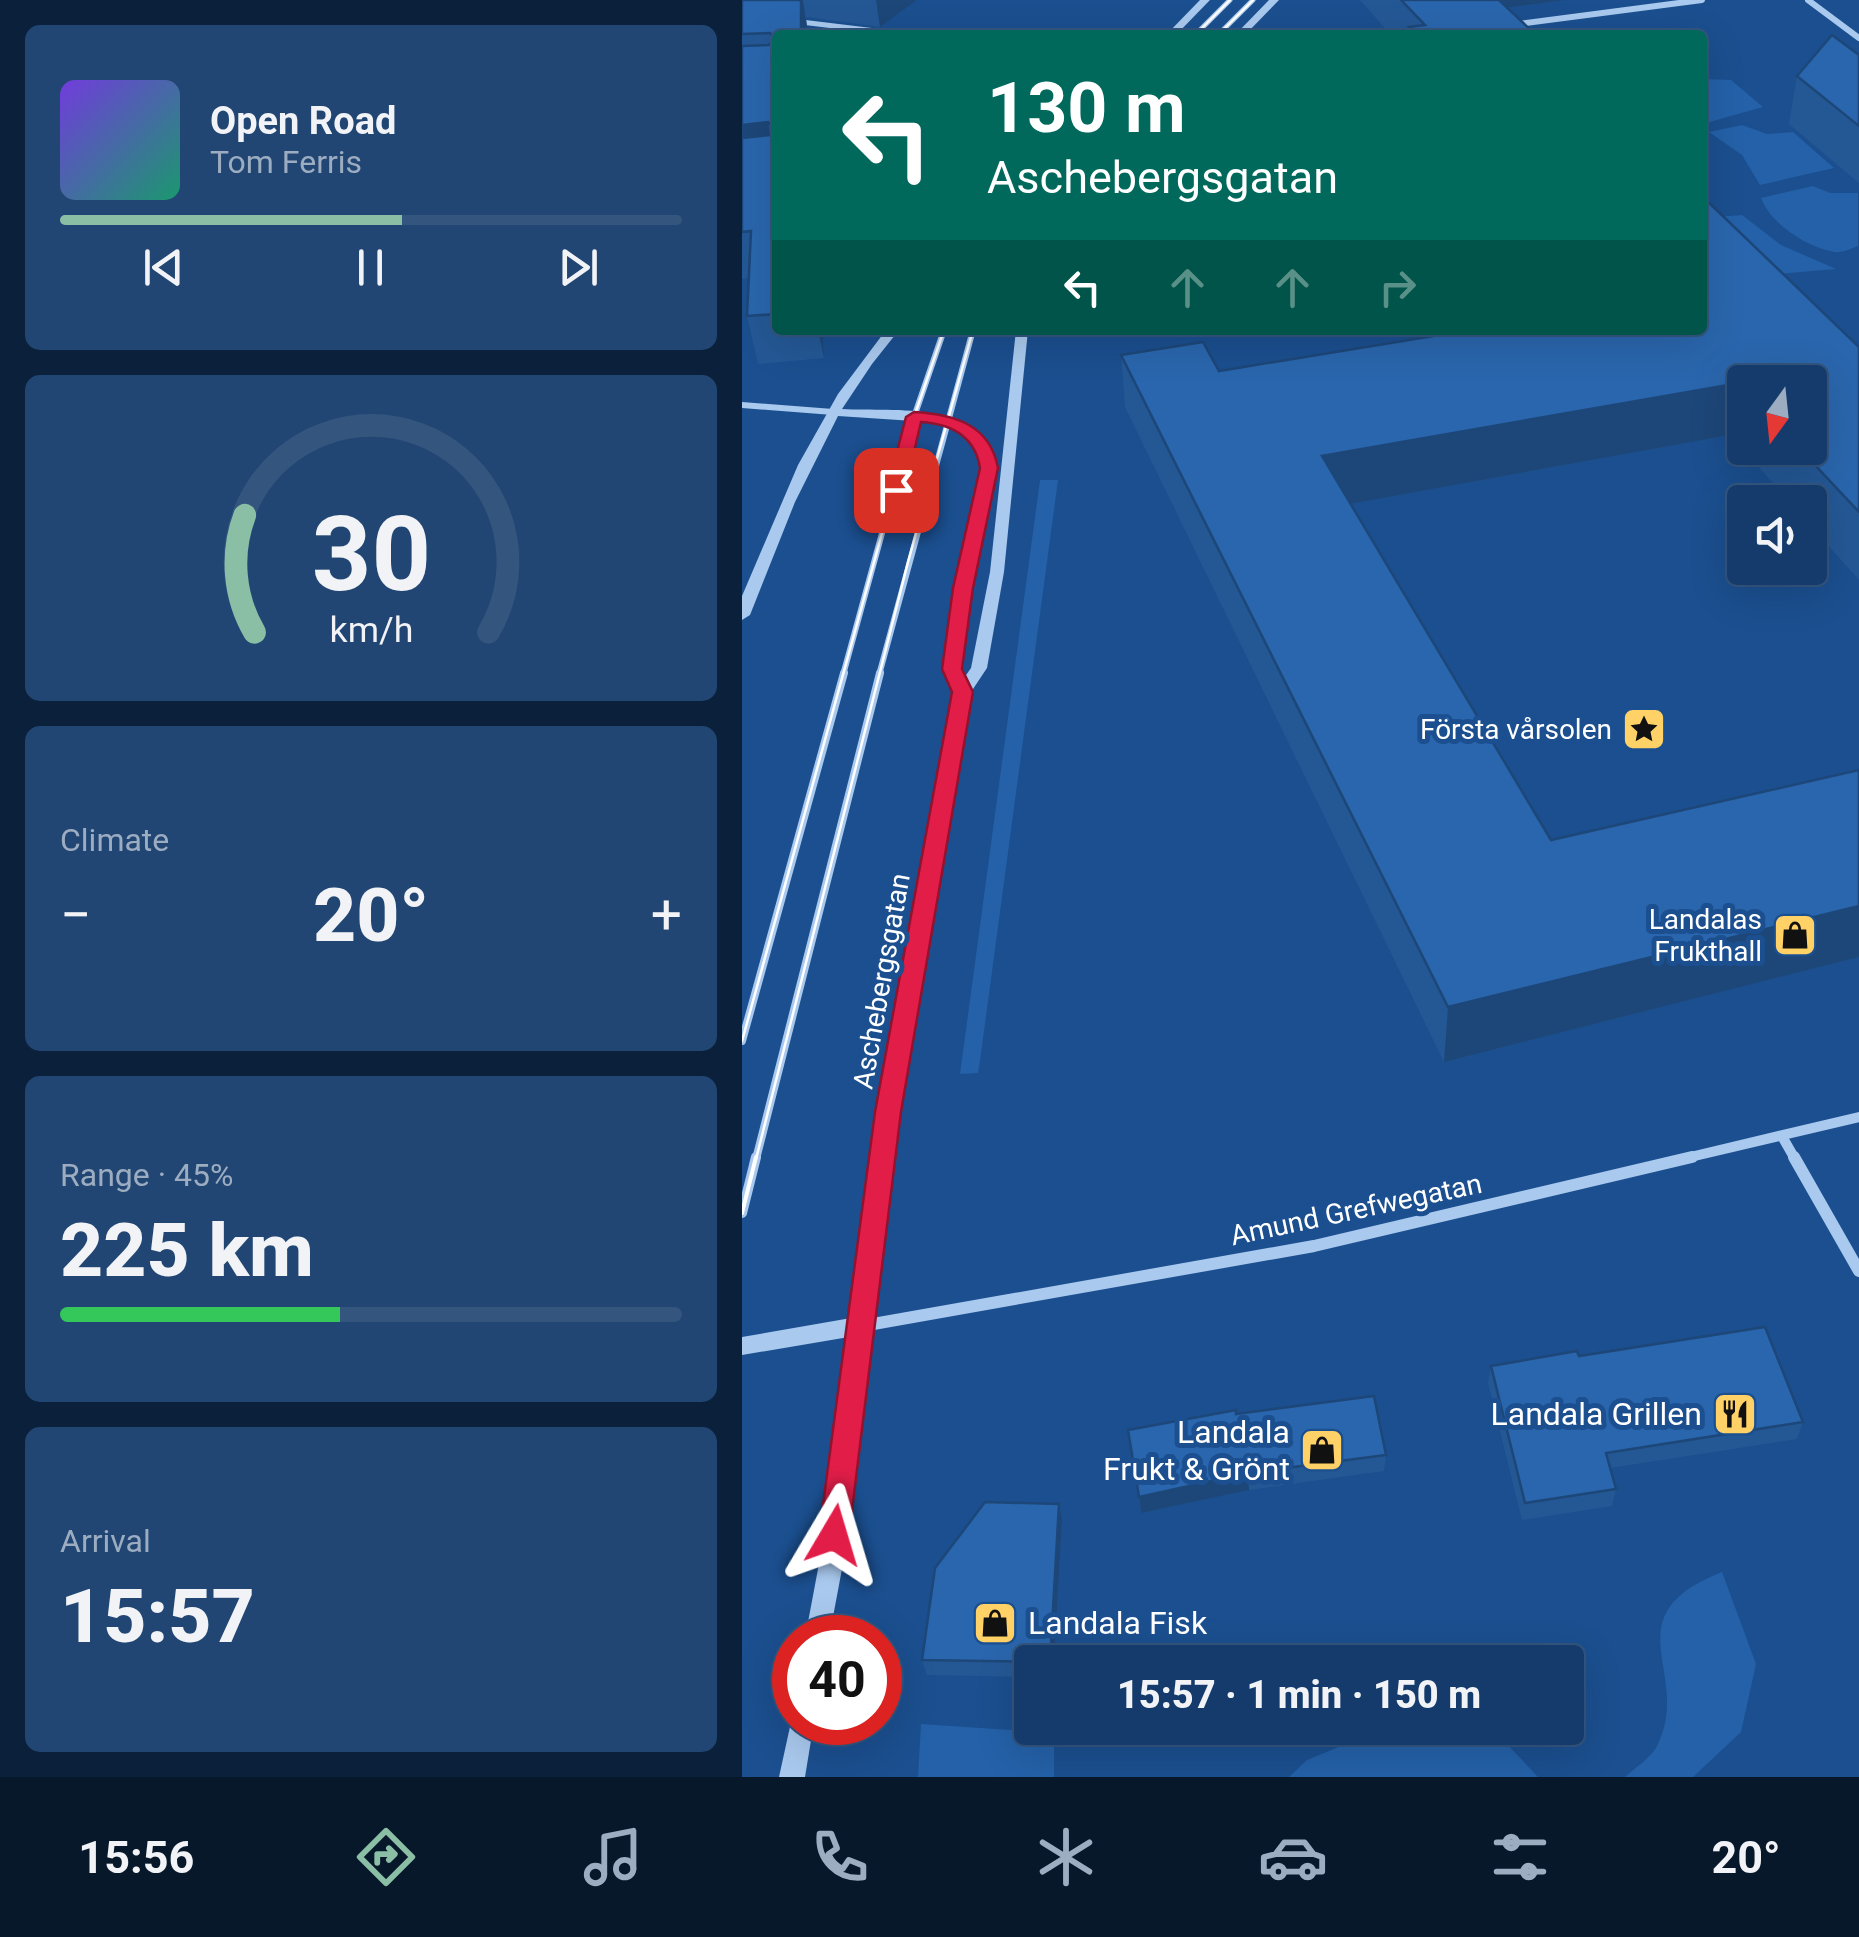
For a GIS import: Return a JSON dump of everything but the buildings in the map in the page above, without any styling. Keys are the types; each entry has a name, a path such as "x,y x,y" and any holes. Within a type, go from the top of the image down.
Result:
{"street":[{"path":"1175,30 1205,0"},
{"path":"1245,30 1274,0"},
{"path":"1507,25 1702,0"},
{"path":"1808,0 1858,38"},
{"path":"742,626 744,611 806,463 867,359 889,335"},
{"name":"Aschebergsgatan","path":"821,1615 888,1112 962,692 979,668 997,572 1021,335"},
{"path":"833,412 946,419"},
{"name":"Aschebergsgatan","path":"946,419 975,436 986,450 989,468 963,588 952,669 962,692"},
{"name":"Amund Grefwegatan","path":"859,1326 1026,1300 1314,1246 1783,1138 1858,1116"},
{"path":"1783,1138 1858,1271"},
{"path":"742,1346 859,1326"},
{"path":"792,1777 798,1745"}],"lane":[{"path":"1200,30 1230,0"},
{"path":"1223,30 1253,0"},
{"path":"794,21 851,30"},
{"path":"742,1041 914,417 942,335"},
{"path":"742,1213 946,419 971,335"},
{"path":"742,405 833,412"}],"shaded area":[{"path":"1707,79 1731,80 1763,107 1707,123"},
{"path":"1742,125 1767,134 1793,132 1834,168 1760,185 1742,155 1709,132"},
{"path":"1813,186 1830,193 1858,193 1858,246 1837,252 1812,245 1781,225 1761,198"},
{"path":"1742,215 1781,245 1836,269 1767,275 1707,222 1707,218"},
{"path":"1040,480 1058,480 980,1061 978,1073 960,1074"},
{"path":"1722,1572 1756,1664 1741,1732 1693,1777 1625,1777 1656,1748 1666,1718 1661,1627 1669,1607 1688,1589"},
{"path":"921,1724 1014,1730 1014,1745 1054,1745 1054,1777 918,1777"},
{"path":"1344,1745 1508,1745 1538,1777 1289,1777 1307,1760"}],"tram line":[{"path":"1200,30 1230,0"},
{"path":"1223,30 1253,0"},
{"path":"742,1041 914,417 942,335"},
{"path":"756,1159 908,562 972,335"},
{"path":"742,1213 756,1157"}],"place":[{"name":"Första vårsolen","path":"1644,729"},
{"name":"Landalas Frukthall","path":"1795,935"},
{"name":"Landala Grillen","path":"1735,1414"},
{"name":"Landala Frukt & Grönt","path":"1322,1450"},
{"name":"Landala Fisk","path":"995,1623"}],"route":[{"path":"834,1535 888,1112 962,692 952,669 963,588 989,468 986,450 960,424 914,417 896,490"}]}
